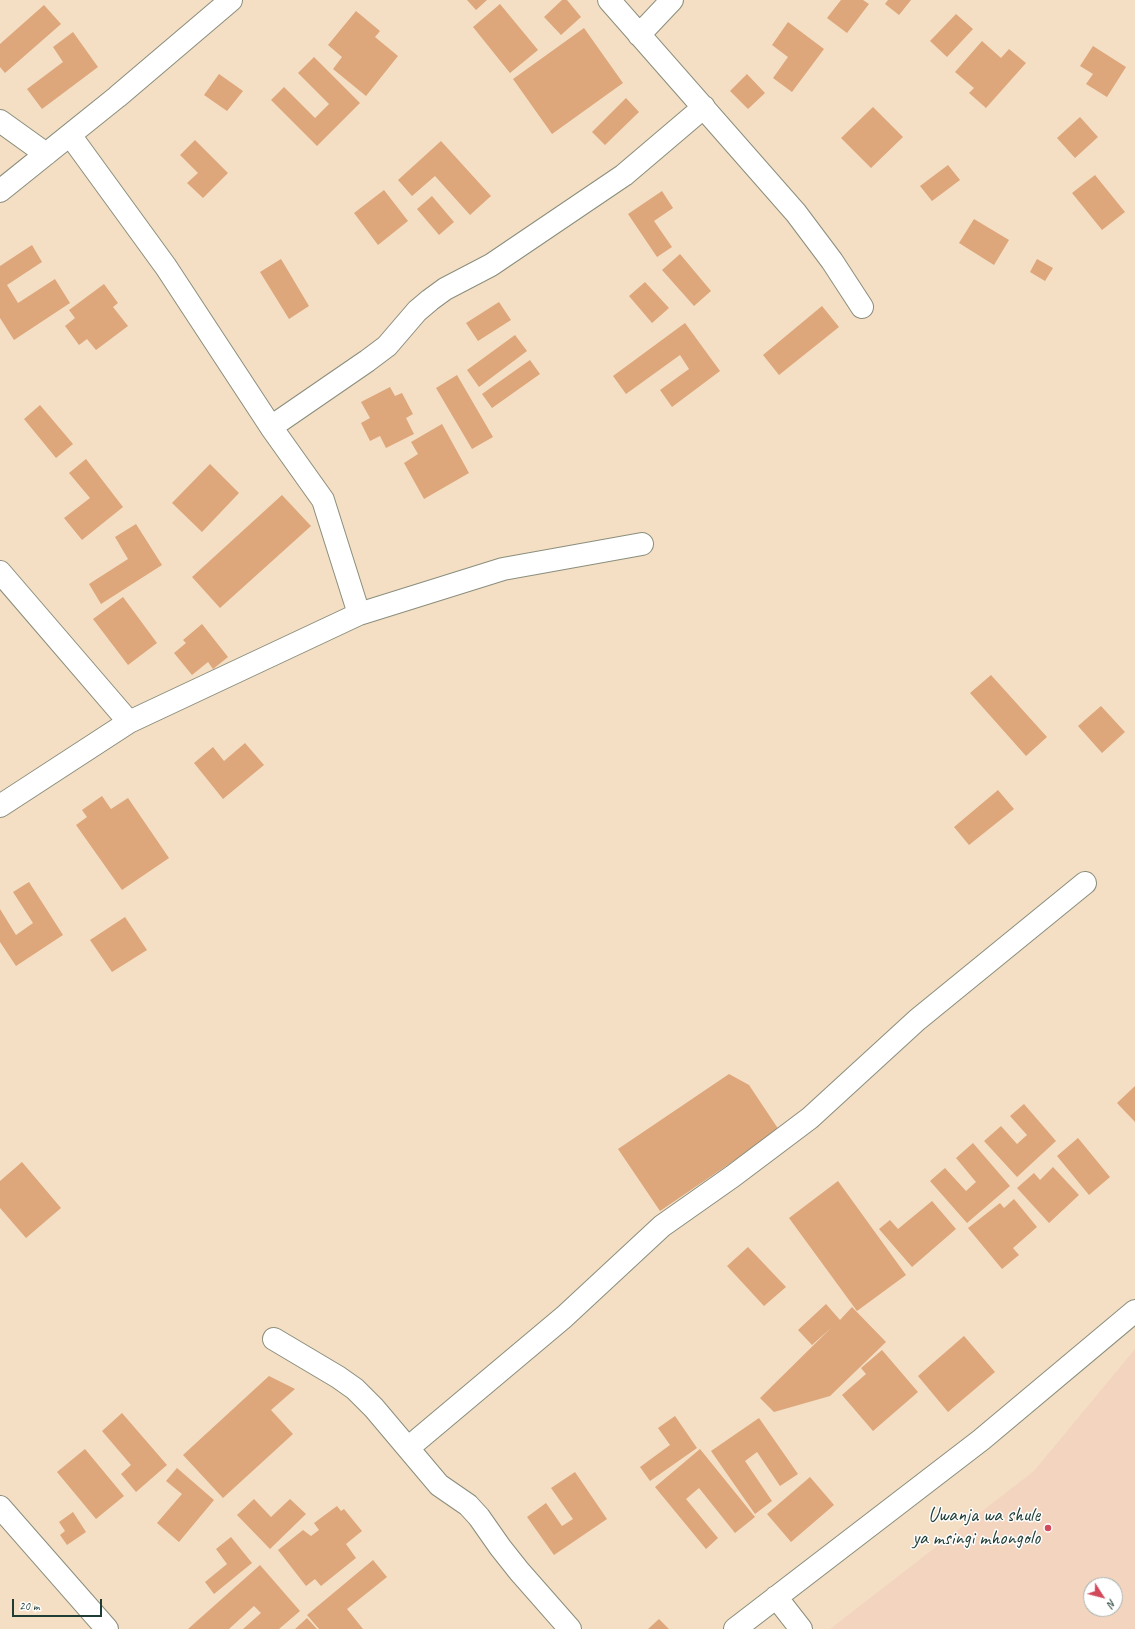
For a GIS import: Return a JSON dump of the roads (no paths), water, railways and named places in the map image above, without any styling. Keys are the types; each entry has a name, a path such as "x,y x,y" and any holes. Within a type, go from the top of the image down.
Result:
{"street":[{"path":"0,192 167,56 231,0"},
{"path":"609,0 639,36 704,107 796,213 832,261 862,307"},
{"path":"639,36 672,0"},
{"path":"271,427 387,346 417,311 445,289 491,265 624,176 704,107"},
{"path":"0,121 46,154"},
{"path":"70,136 166,267 271,427 322,500 359,614"},
{"path":"0,806 129,722 359,614 503,569 642,544"},
{"path":"0,572 129,722"},
{"path":"408,1448 564,1317 662,1226 733,1176 810,1118 917,1020 1085,883"},
{"path":"735,1629 982,1440 1135,1311"},
{"path":"274,1339 338,1377 355,1389 374,1408 439,1485 468,1505 479,1517 519,1571 570,1629"},
{"path":"0,1507 107,1629"},
{"path":"776,1597 801,1629"}],"place":[{"name":"Uwanja wa shule ya msingi mhongolo","path":"1048,1528"}]}
